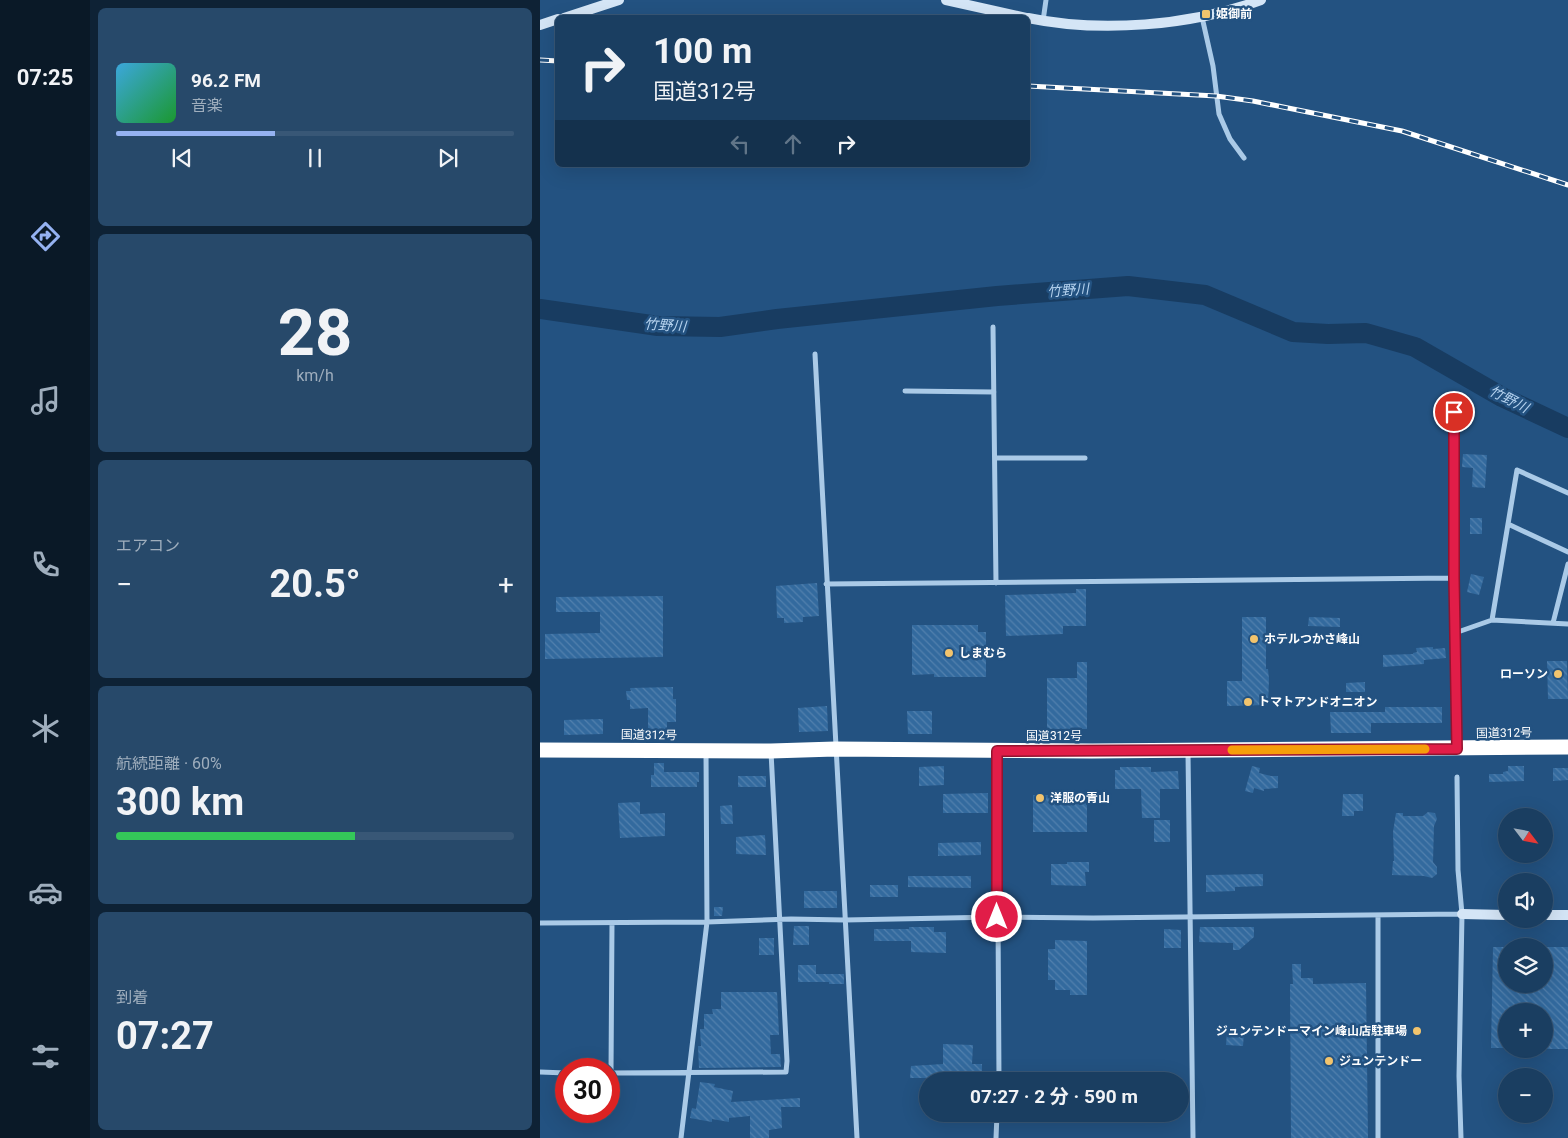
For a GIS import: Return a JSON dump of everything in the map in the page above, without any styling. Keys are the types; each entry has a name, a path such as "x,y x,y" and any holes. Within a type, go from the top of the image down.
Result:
{"highway":[{"name":"国道312号","path":"540,750 771,751 835,749 997,751 1568,747"}],"street":[{"path":"573,15 619,0"},
{"path":"946,0 1014,15"},
{"path":"1043,21 1046,0"},
{"path":"1030,19 1102,27 1202,17 1261,0"},
{"path":"1202,17 1213,66 1219,114 1230,138 1244,158"},
{"path":"540,25 555,20"},
{"path":"993,327 996,583"},
{"path":"815,354 857,1138"},
{"path":"905,391 994,392"},
{"path":"1454,412 1457,749"},
{"path":"995,458 1085,458"},
{"path":"1492,620 1517,470 1568,493"},
{"path":"1508,524 1568,552"},
{"path":"1553,623 1568,564"},
{"path":"826,584 1454,578"},
{"path":"1455,633 1492,620 1568,624"},
{"path":"1188,750 1193,1138"},
{"path":"681,1138 706,922 706,751"},
{"path":"620,1073 786,1072 781,920 771,751"},
{"path":"997,751 999,1072"},
{"path":"1457,777 1458,870 1462,914 1459,1076 1461,1138"},
{"path":"1378,915 1378,1138"},
{"path":"540,923 997,917 1498,915"},
{"path":"1553,915 1568,916"},
{"path":"610,1058 612,923"},
{"path":"540,1072 555,1072"},
{"path":"996,1138 997,1122"}],"building":[{"path":"1463,454 1487,455 1485,488 1472,487 1473,468 1462,467"},
{"path":"1470,518 1482,518 1482,534 1470,534"},
{"path":"1471,574 1484,577 1479,595 1467,592"},
{"path":"817,583 819,616 803,617 803,622 784,623 784,618 777,618 776,586"},
{"path":"1076,589 1086,589 1086,626 1063,626 1063,634 1006,636 1005,595 1076,593"},
{"path":"663,596 663,657 545,659 545,634 600,633 600,612 556,612 556,597"},
{"path":"1242,617 1266,617 1266,669 1268,669 1269,679 1268,705 1227,706 1227,681 1242,681"},
{"path":"1309,617 1340,618 1340,627 1308,626"},
{"name":"しまむら","path":"912,625 978,625 978,632 986,632 986,677 934,677 934,674 912,675"},
{"path":"1433,647 1433,649 1445,648 1446,658 1424,660 1424,664 1383,667 1383,655 1413,654 1417,652 1416,648"},
{"name":"ローソン","path":"1547,661 1567,661 1568,699 1548,699"},
{"path":"1077,662 1087,662 1087,729 1047,729 1047,678 1077,678"},
{"path":"1365,682 1365,692 1346,692 1346,683"},
{"path":"673,687 673,699 676,699 676,722 667,722 667,729 661,729 661,734 648,735 648,708 630,709 630,700 627,700 626,691 631,691 630,688"},
{"path":"827,706 828,731 799,732 798,708"},
{"path":"1385,707 1442,707 1442,723 1371,723 1371,733 1331,733 1330,712 1385,712"},
{"path":"907,711 932,711 932,734 908,734"},
{"path":"603,719 603,734 564,735 564,720"},
{"path":"654,763 664,763 664,772 699,772 697,787 651,787"},
{"path":"944,766 944,785 919,786 919,767"},
{"path":"1252,766 1260,768 1259,773 1278,776 1278,788 1264,789 1264,791 1254,788 1253,793 1245,791"},
{"path":"1508,766 1524,766 1524,781 1489,782 1489,774 1503,774 1503,772 1508,771"},
{"path":"1120,767 1151,767 1151,772 1178,771 1179,789 1160,789 1160,818 1142,818 1141,789 1115,789 1115,770 1120,770"},
{"path":"1553,768 1568,768 1568,780 1553,781"},
{"path":"738,776 766,776 766,787 738,787"},
{"path":"1054,790 1068,790 1068,796 1087,796 1087,832 1033,832 1033,795 1054,795"},
{"path":"988,793 988,813 943,813 943,794"},
{"path":"1343,794 1363,794 1363,811 1354,811 1354,816 1342,816"},
{"path":"640,802 640,814 665,813 665,836 620,838 618,803"},
{"path":"732,805 733,824 721,824 720,806"},
{"path":"1428,812 1435,813 1437,819 1434,826 1433,862 1437,867 1437,874 1432,878 1392,875 1394,861 1393,832 1396,813 1403,813 1403,816 1423,816"},
{"path":"1154,820 1170,820 1170,842 1154,842"},
{"path":"765,835 766,855 736,854 736,837"},
{"path":"981,842 981,855 938,856 938,843"},
{"path":"1067,862 1089,862 1089,872 1085,872 1086,886 1051,885 1051,864 1067,864"},
{"path":"1263,874 1263,886 1235,887 1235,891 1206,892 1206,875"},
{"path":"908,876 971,876 971,888 908,887"},
{"path":"870,885 898,885 898,897 870,897"},
{"path":"804,891 837,891 837,908 804,908"},
{"path":"714,907 723,907 722,916 714,916"},
{"path":"794,926 809,926 809,945 793,945"},
{"path":"909,927 934,927 934,932 946,932 946,953 911,952 911,941 874,941 874,929 909,929"},
{"path":"1200,927 1254,927 1254,937 1239,950 1233,950 1233,943 1199,942"},
{"path":"1164,929 1181,930 1181,948 1164,948"},
{"path":"759,938 774,938 774,955 759,955"},
{"path":"1055,940 1087,941 1087,995 1070,995 1070,990 1055,990 1055,980 1048,980 1048,949 1055,949"},
{"path":"1493,947 1498,947 1498,993 1553,993 1553,947 1568,947 1568,1049 1553,1049 1553,1003 1498,1003 1498,1048 1491,1048"},
{"name":"ジュンテンドー","path":"1292,964 1301,964 1301,978 1313,978 1313,984 1366,983 1368,1138 1291,1138 1290,984 1293,984"},
{"path":"798,965 816,965 816,974 844,974 844,984 798,982"},
{"path":"721,992 777,992 779,1035 770,1035 771,1054 780,1054 781,1067 699,1068 698,1046 701,1046 700,1029 704,1029 704,1014 713,1014 712,1009 721,1009"},
{"path":"1227,1032 1244,1033 1243,1046 1226,1045"},
{"path":"943,1044 973,1045 972,1064 982,1064 982,1072 919,1072 919,1078 910,1078 911,1066 943,1064"},
{"path":"700,1082 715,1084 714,1087 733,1091 731,1102 800,1098 800,1107 781,1107 782,1128 769,1130 769,1138 750,1138 750,1116 729,1118 729,1122 712,1119 712,1122 690,1118 692,1108 696,1109"}],"waterway":[{"name":"竹野川","path":"540,309 658,326 720,327 777,319 997,296 1128,286 1205,295 1293,332 1328,334 1366,333 1415,347 1502,397 1568,428"}],"railway":[{"path":"540,60 555,61"},
{"path":"1030,86 1216,96 1253,101 1402,131 1568,185"}],"slow traffic":[{"path":"1232,750 1425,749"}],"place":[{"name":"姫御前","path":"1206,14"},
{"name":"ホテルつかさ峰山","path":"1254,639"},
{"name":"しまむら","path":"949,653"},
{"name":"ローソン","path":"1558,674"},
{"name":"トマトアンドオニオン","path":"1248,702"},
{"name":"洋服の青山","path":"1040,798"},
{"name":"ジュンテンドーマイン峰山店駐車場","path":"1417,1031"},
{"name":"ジュンテンドー","path":"1329,1061"}],"route":[{"path":"997,917 997,751 1457,749 1454,412"}]}
